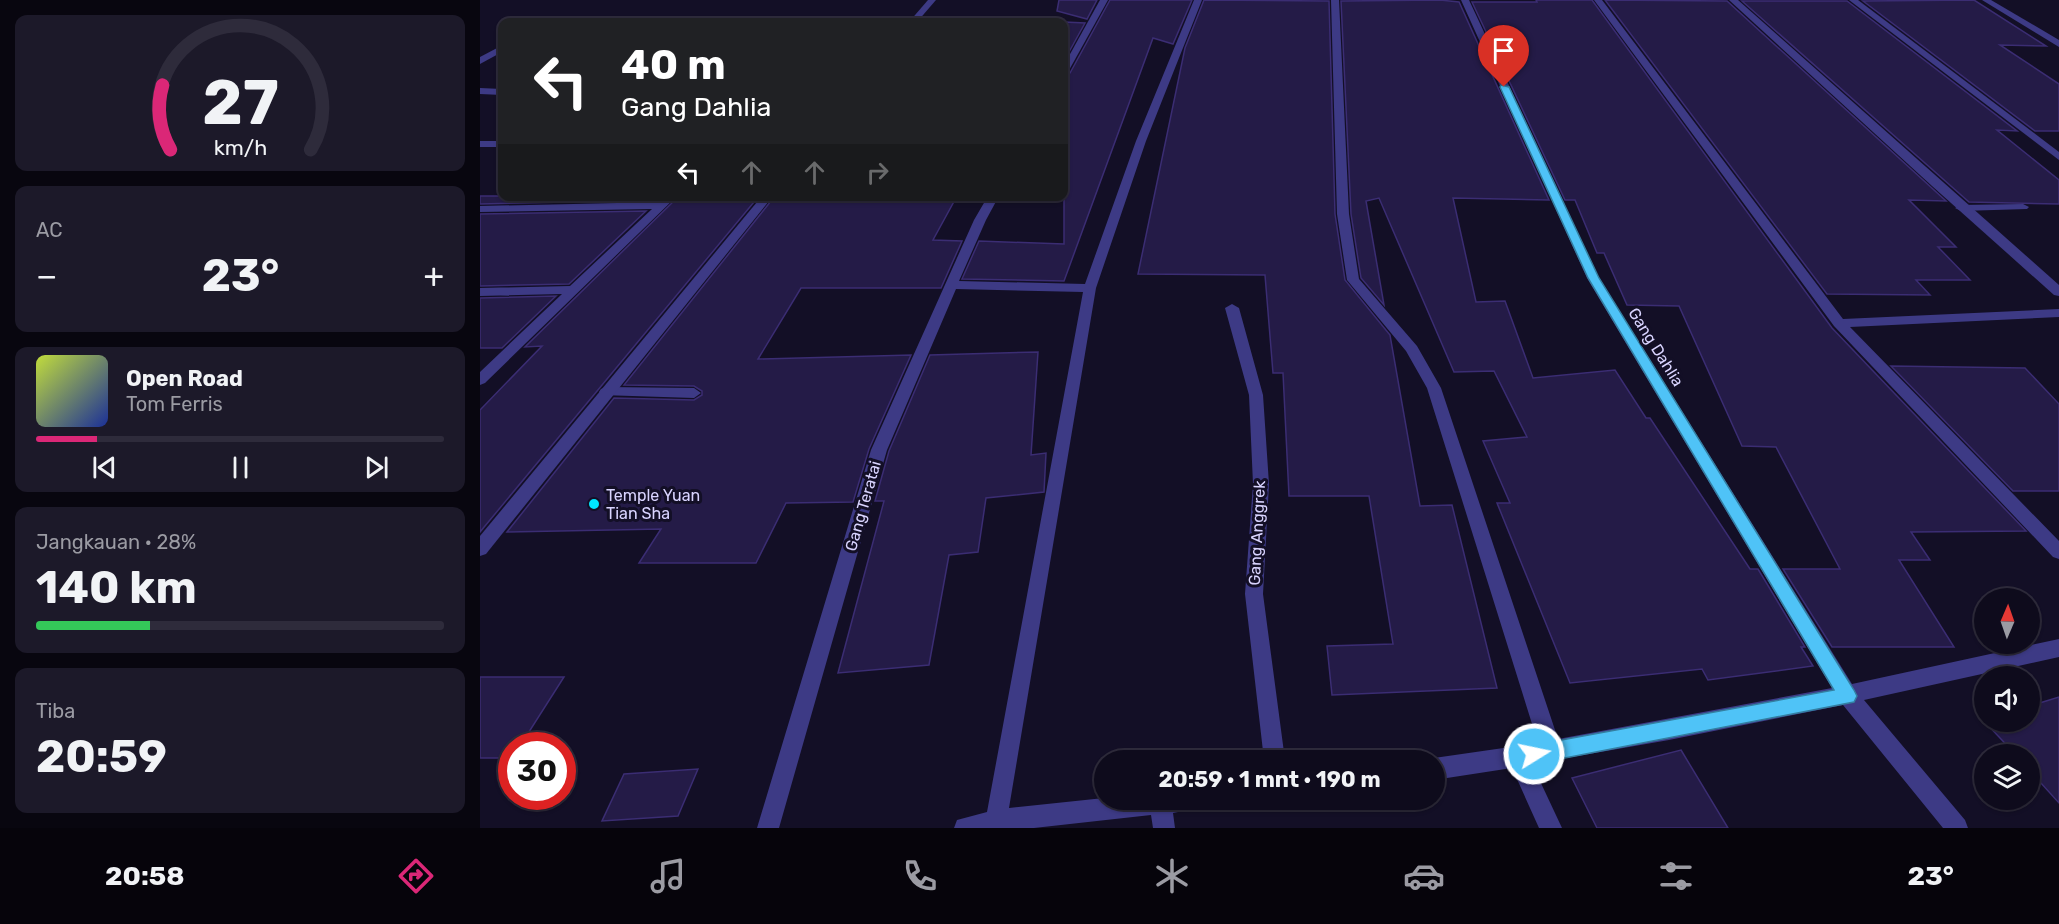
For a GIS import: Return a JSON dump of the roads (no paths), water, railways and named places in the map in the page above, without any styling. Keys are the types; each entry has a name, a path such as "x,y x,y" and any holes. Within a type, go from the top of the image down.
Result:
{"street":[{"path":"916,18 932,0"},
{"path":"1068,65 1104,0"},
{"path":"996,821 1090,288 1141,141 1198,0"},
{"path":"1335,0 1343,214 1353,280 1412,349 1434,388 1551,751"},
{"name":"Gang Dahlia","path":"1465,0 1593,278 1848,696 1957,828"},
{"path":"1598,0 1839,323 2059,552"},
{"path":"1733,0 1874,126 1961,208 2059,292"},
{"path":"1853,0 2059,157"},
{"path":"1986,0 2059,44"},
{"path":"480,47 498,48"},
{"path":"480,61 498,50"},
{"path":"480,92 498,92"},
{"path":"480,144 498,144"},
{"path":"517,208 525,201"},
{"path":"480,209 668,201"},
{"path":"480,380 668,201"},
{"path":"480,549 764,201"},
{"name":"Gang Teratai","path":"768,828 879,450 990,201"},
{"path":"1961,208 2024,207"},
{"path":"952,285 1090,288"},
{"path":"480,292 576,290"},
{"name":"Gang Anggrek","path":"1232,308 1257,395 1261,484 1254,594 1274,750"},
{"path":"1839,323 2059,313"},
{"path":"606,392 694,393"},
{"path":"1445,768 1518,758 1848,696 2059,648"},
{"path":"1518,758 1551,828"},
{"path":"965,828 996,821 1094,810"},
{"path":"1161,810 1164,828"}],"place":[{"name":"Temple Yuan Tian Sha","path":"594,504"}]}
